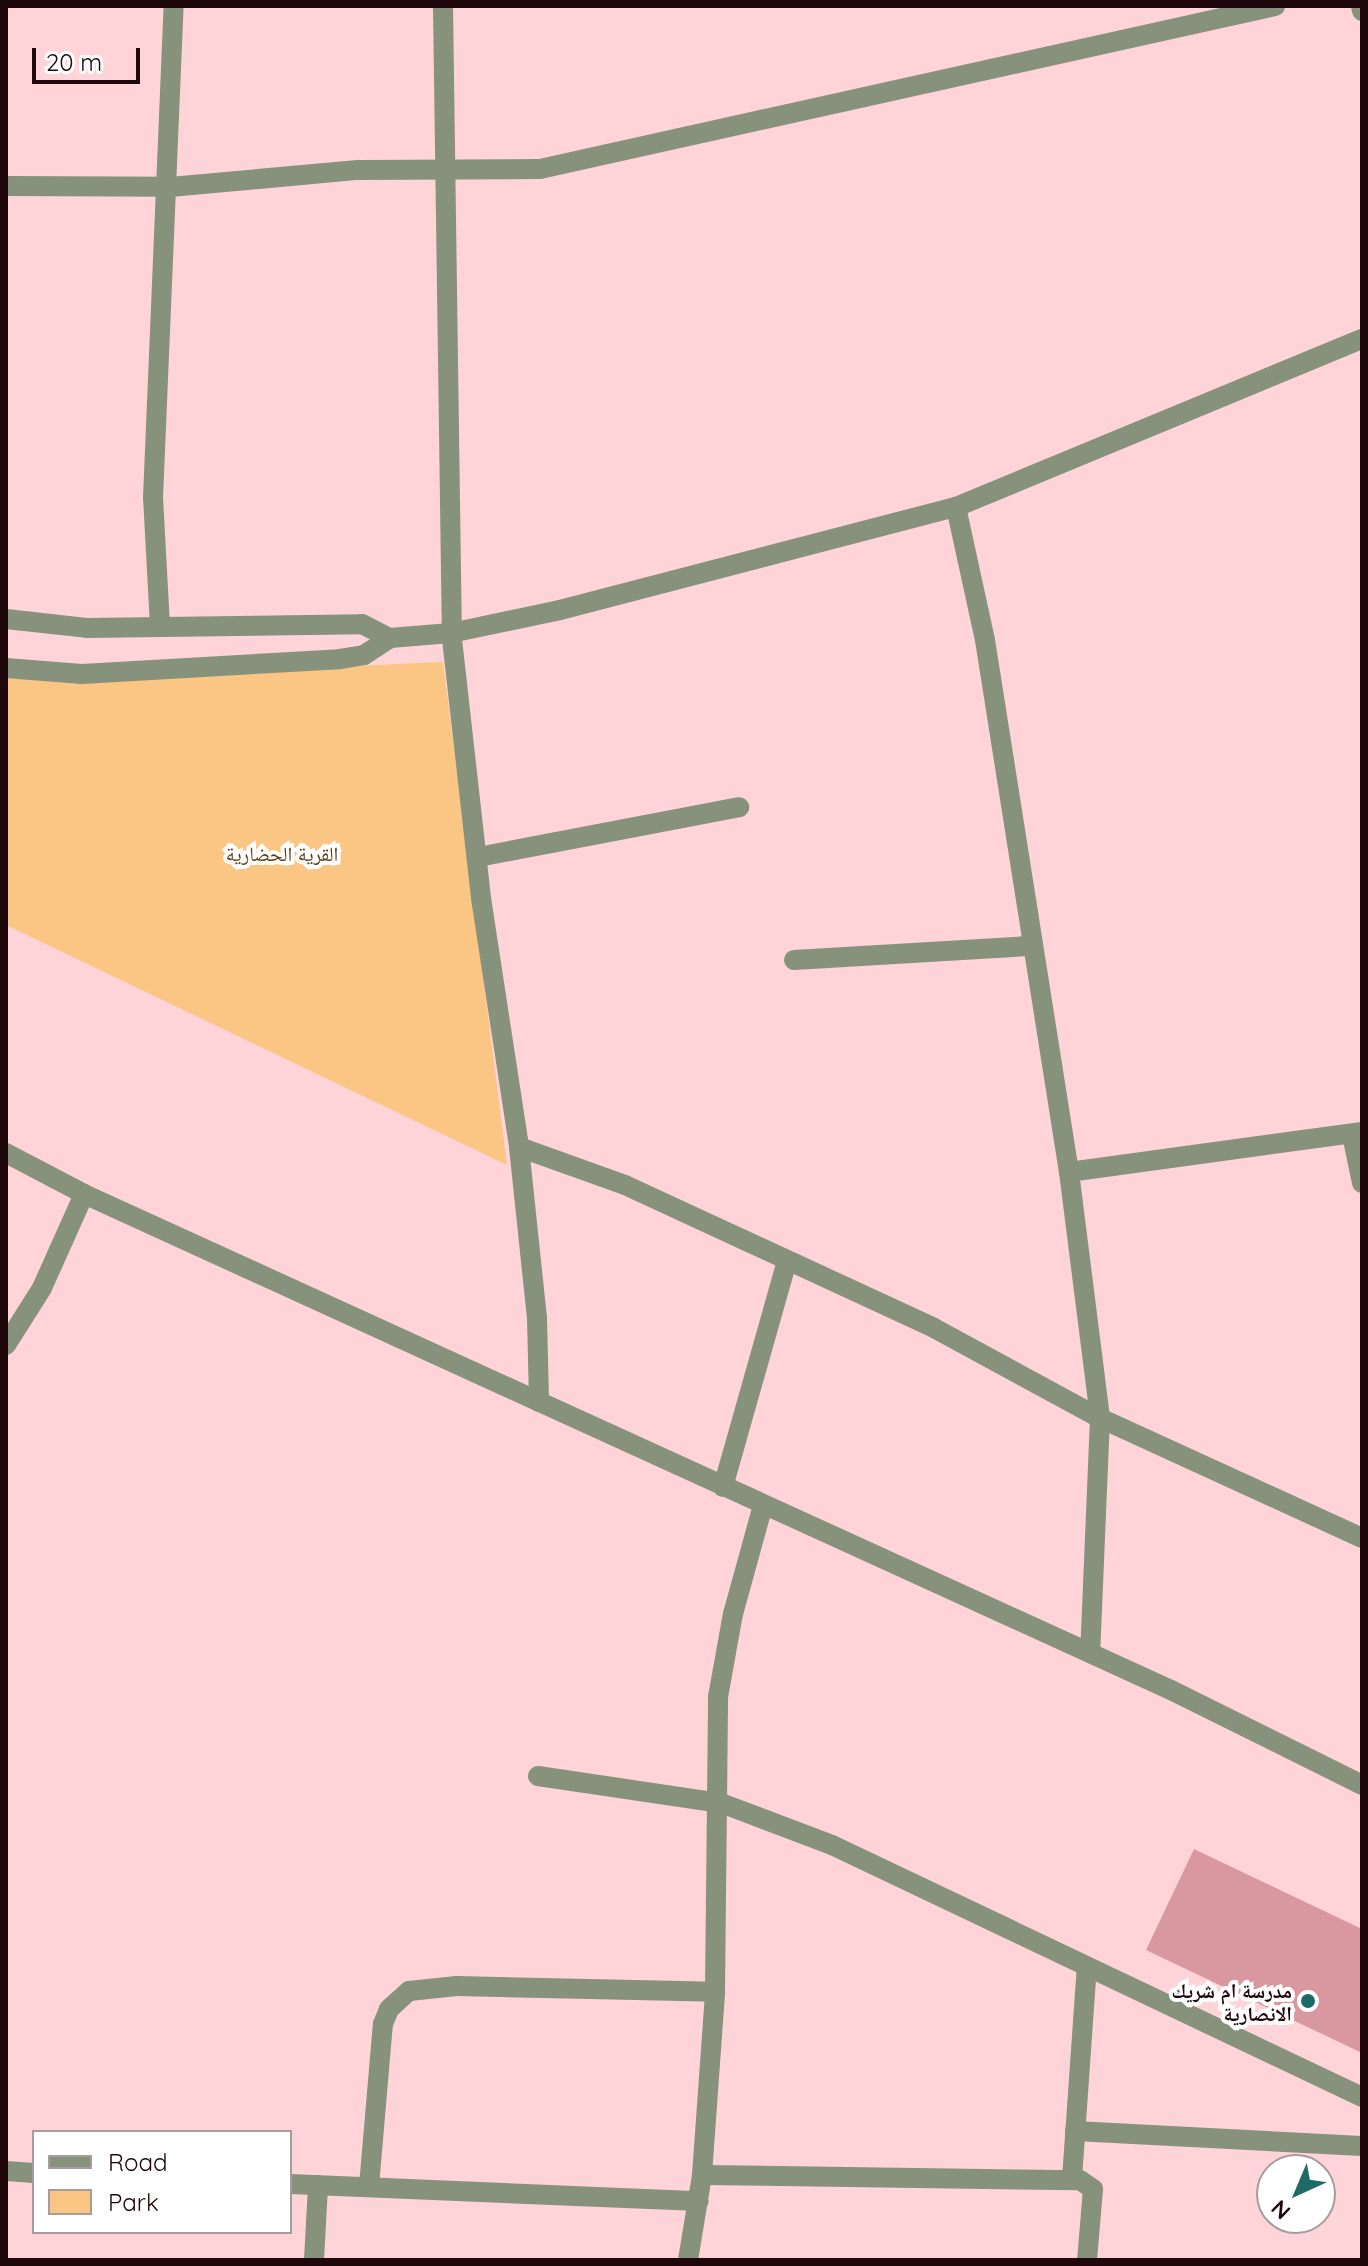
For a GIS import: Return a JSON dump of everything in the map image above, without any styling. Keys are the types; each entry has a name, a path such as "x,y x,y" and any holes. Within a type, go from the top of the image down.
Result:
{"street":[{"path":"160,626 153,498 170,187 174,6"},
{"path":"443,6 451,633 478,857 519,1147 537,1318 539,1402"},
{"path":"6,186 170,187 358,170 446,172 540,169 1275,6"},
{"path":"6,668 82,674 266,666 364,655 390,638 451,633 956,507 1362,339"},
{"path":"956,507 985,640 1069,1172 1100,1418 1090,1653"},
{"path":"6,619 87,628 362,624 390,638"},
{"path":"478,857 739,807"},
{"path":"794,960 1032,946"},
{"path":"1069,1172 1357,1134 1362,1183"},
{"path":"519,1147 625,1185 934,1328 1100,1418 1362,1538"},
{"path":"6,1153 84,1194 1090,1653 1362,1785"},
{"path":"6,1345 42,1288 84,1194"},
{"path":"723,1487 787,1261"},
{"path":"688,2260 702,2175 715,1992 721,1803 718,1697 733,1614 763,1505"},
{"path":"538,1776 721,1803 832,1845 1362,2097"},
{"path":"1072,2179 1087,1967"},
{"path":"369,2186 383,2024 389,2009 409,1991 457,1986 715,1992"},
{"path":"1075,2131 1362,2146"},
{"path":"6,2171 32,2173"},
{"path":"702,2175 1072,2179 1093,2189 1087,2260"},
{"path":"292,2184 699,2201"},
{"path":"314,2260 318,2185"}],"green space":[{"name":"القرية الحضارية","path":"443,662 507,1165 6,925 6,673 61,679"}],"building":[{"name":"مدرسة ام شريك الانصارية","path":"1194,1849 1362,1929 1362,2053 1146,1950"}],"place":[{"name":"مدرسة ام شريك الانصارية","path":"1308,2001"}]}
